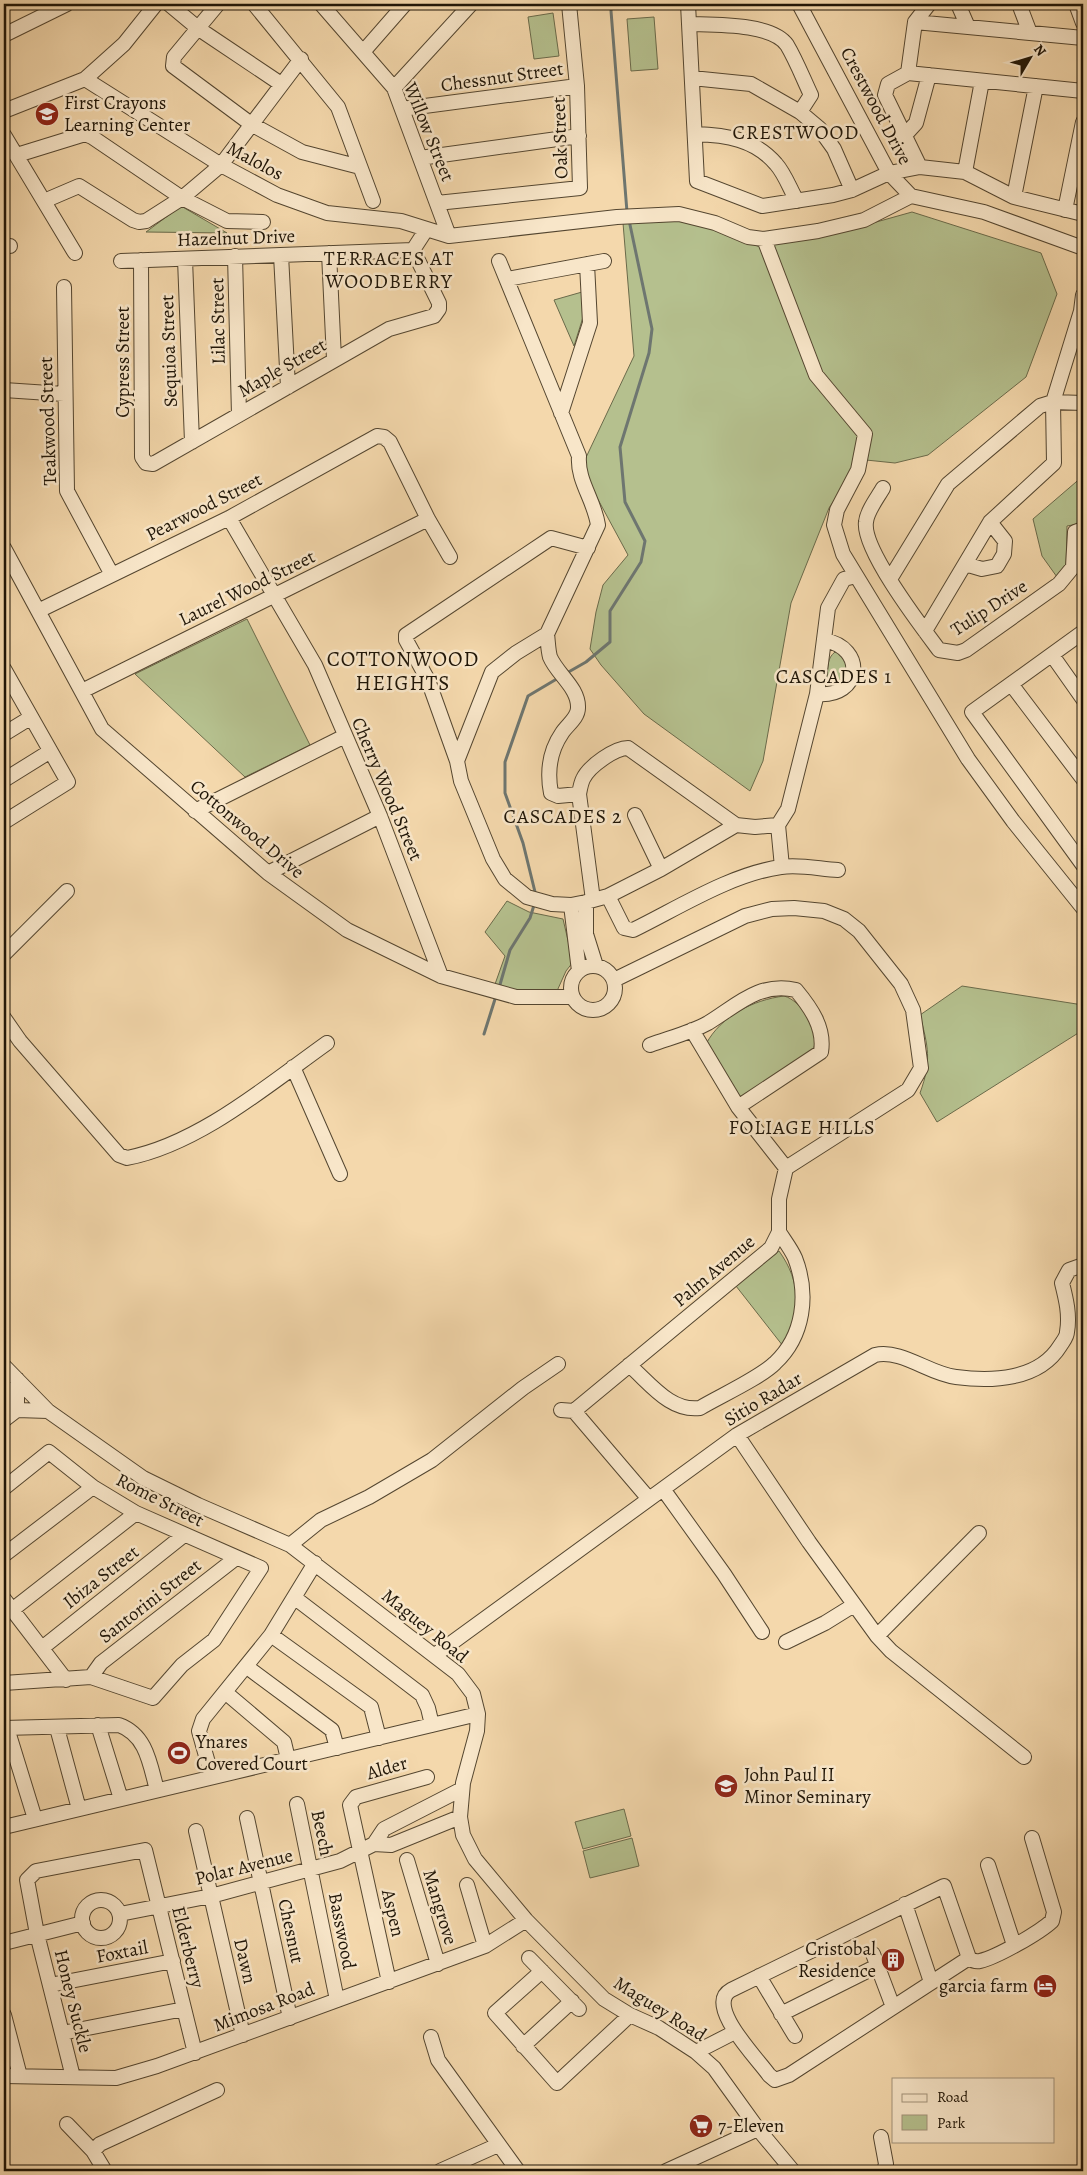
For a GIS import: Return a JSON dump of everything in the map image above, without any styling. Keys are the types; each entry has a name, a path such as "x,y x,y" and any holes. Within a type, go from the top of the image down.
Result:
{"street":[{"path":"4,35 67,4"},
{"path":"4,111 85,79 124,44 156,4"},
{"path":"169,4 199,29 281,84"},
{"path":"218,4 174,57 173,66 252,124 302,152 360,167"},
{"path":"254,4 338,106 373,200"},
{"path":"363,52 405,4"},
{"path":"394,88 471,4"},
{"name":"Oak Street","path":"437,203 580,188 577,86 570,4"},
{"path":"688,4 697,181 762,206 852,190 889,173 920,167 965,172 1014,197 1083,214"},
{"name":"Crestwood Drive","path":"799,4 889,173 911,196"},
{"path":"908,73 915,22 929,4"},
{"path":"958,4 968,27"},
{"path":"1019,4 1030,33"},
{"path":"1076,4 1083,22"},
{"name":"Willow Street","path":"328,6 363,52 394,88 449,236"},
{"path":"915,22 1083,38"},
{"path":"689,24 747,27 779,37 786,44 811,94 800,112"},
{"path":"44,201 72,187 79,186 139,222 146,221 182,198 221,164 301,59"},
{"path":"920,167 885,95 888,84 908,73 1083,92"},
{"path":"905,136 916,123 929,75"},
{"path":"692,78 751,84 800,112 819,128 834,149 852,190"},
{"name":"Malolos","path":"85,79 221,164 277,195 327,212 401,221 449,236"},
{"path":"965,172 982,80"},
{"name":"Chessnut Street","path":"402,109 577,86"},
{"path":"1014,197 1036,86"},
{"path":"1065,210 1083,122"},
{"path":"16,154 85,134 182,198 227,221 263,222"},
{"path":"695,134 725,135 755,145 777,164 797,201"},
{"path":"4,135 75,253"},
{"path":"420,158 579,136"},
{"path":"449,236 617,217 679,214 715,223 748,237 764,239 818,231 864,220 911,196 984,212 1083,248"},
{"path":"413,250 426,230"},
{"path":"764,239 816,375 865,434 858,470 837,510 834,525 843,554 968,759 1013,821 1083,908"},
{"name":"Hazelnut Drive","path":"121,261 413,250"},
{"name":"Maple Street","path":"146,463 153,464 334,359 389,330 434,316 439,309 439,303 413,250"},
{"path":"329,254 334,359"},
{"path":"281,255 288,387"},
{"name":"Lilac Street","path":"235,256 239,415"},
{"name":"Sequioa Street","path":"185,259 192,442"},
{"name":"Cypress Street","path":"141,260 142,457 146,463"},
{"path":"499,261 579,456 578,470 596,509 598,525 547,634 550,657 577,698 578,706 577,714 560,734 550,758 548,776 551,793 558,796 579,794"},
{"path":"507,279 604,261"},
{"path":"561,413 590,323 587,264"},
{"name":"Teakwood Street","path":"64,287 64,394 67,491 111,573"},
{"path":"925,631 990,522 1054,463 1053,402 1081,311 1083,294"},
{"path":"4,390 64,394"},
{"path":"890,579 948,484 1033,411 1053,402 1083,403"},
{"name":"Pearwood Street","path":"38,611 111,573 229,518 377,436 384,437 390,442 428,519"},
{"name":"Tulip Drive","path":"883,488 866,521 867,538 890,579 939,650 958,653 966,650 1059,584 1073,567 1075,532 1083,529"},
{"name":"Cherry Wood Street","path":"229,518 315,665 380,816 441,976"},
{"path":"428,519 450,557"},
{"name":"Laurel Wood Street","path":"82,691 428,519"},
{"path":"965,564 982,569 996,566 1004,554 1005,541 990,522"},
{"path":"588,548 551,538 406,635 406,640 428,680 457,761 460,781 493,859 505,879 527,897 552,904 571,905 608,896 661,869 736,825"},
{"name":"Cottonwood Drive","path":"4,548 102,729 268,873 347,930 441,976 516,997 573,998"},
{"path":"782,867 778,825 788,809 817,694 828,608 844,579 856,576"},
{"path":"1083,632 972,712 1083,865"},
{"path":"457,761 492,672 516,653 547,634"},
{"path":"817,694 831,696 843,690 852,679 854,665 848,652 838,643 824,640"},
{"path":"1052,655 1083,699"},
{"path":"4,822 68,782 6,679"},
{"path":"1012,684 1083,779"},
{"path":"4,734 30,718"},
{"path":"195,811 345,736"},
{"path":"596,966 586,934 590,901 579,794 583,778 590,770 621,748 628,748 736,825 755,827 778,825"},
{"path":"4,780 49,752"},
{"path":"635,815 661,869"},
{"path":"268,873 380,816"},
{"path":"608,896 624,928 633,930 728,884 782,867 838,870"},
{"path":"4,954 67,891"},
{"path":"571,905 579,970"},
{"path":"614,980 745,916 772,909 794,908 824,912 844,919 859,931 901,984 913,1010 921,1068 908,1090 786,1168 738,1107 692,1030"},
{"path":"596,966 603,968 614,980 614,997 602,1009 585,1009 573,998 571,988 573,978 579,970 596,966"},
{"path":"650,1045 707,1023 747,997 768,989 784,987 796,990 817,1022 823,1039 821,1052 738,1107"},
{"path":"4,1018 20,1041 106,1141 124,1158 149,1152 180,1140 224,1115 327,1042"},
{"path":"294,1067 340,1174"},
{"name":"Palm Avenue","path":"649,1499 568,1411 629,1365 771,1248 779,1232 779,1199 786,1168"},
{"path":"629,1365 674,1405 688,1409 700,1408 774,1364 791,1346 800,1320 803,1304 803,1283 794,1256 779,1232"},
{"name":"Sitio Radar","path":"435,1655 737,1434 875,1355 894,1356 955,1377 1002,1379 1027,1373 1056,1353 1067,1334 1068,1308 1062,1283 1069,1270 1083,1265"},
{"path":"290,1545 321,1520 369,1497 432,1460 523,1388 558,1364"},
{"name":"Maguey Road","path":"4,1366 48,1410 143,1478 198,1505 290,1545 458,1674 473,1694 478,1714 477,1731 462,1789 460,1817 463,1835 475,1859 526,1920 604,1999 630,2015 659,2028 696,2052 728,2085 758,2129 793,2171"},
{"path":"17,1379 10,1415 48,1410"},
{"path":"737,1434 877,1636 891,1651 1024,1757"},
{"name":"Rome Street","path":"4,1488 50,1452 93,1487 136,1513 261,1568 214,1640 182,1665 153,1698 90,1677"},
{"path":"4,1555 93,1487"},
{"path":"663,1489 724,1574 762,1632"},
{"path":"66,1680 8,1604 136,1513"},
{"path":"877,1636 979,1534"},
{"name":"Ibiza Street","path":"42,1648 184,1535"},
{"name":"Santorini Street","path":"90,1677 101,1663 236,1558"},
{"path":"212,1778 199,1731 203,1719 271,1635 315,1563"},
{"path":"295,1598 422,1695 428,1708 432,1725"},
{"path":"786,1642 825,1623 854,1605"},
{"path":"271,1635 371,1707 379,1738"},
{"path":"247,1667 332,1730 337,1748"},
{"path":"5,1682 66,1680 90,1677"},
{"path":"225,1692 284,1742 288,1759"},
{"path":"4,1827 478,1714"},
{"path":"35,1819 5,1728 119,1725 134,1734 148,1753 157,1790"},
{"path":"98,1726 121,1799"},
{"path":"56,1728 79,1809"},
{"name":"Alder","path":"360,1852 350,1805 356,1797 426,1777"},
{"name":"Polar Avenue","path":"120,1914 211,1896 340,1862 374,1844 384,1829 462,1789"},
{"name":"Beech","path":"297,1804 311,1870"},
{"name":"Polar Avenue","path":"374,1844 391,1845 460,1817"},
{"name":"Chesnut","path":"247,1818 290,2018"},
{"name":"Dawn","path":"196,1831 243,2035"},
{"path":"969,1958 810,2063 780,2079 769,2075 735,2032 722,2005 724,1996 759,1976 944,1886 969,1958 978,1962 1014,1945 1050,1923 1054,1915 1032,1838"},
{"name":"Elderberry","path":"145,1850 195,2053"},
{"name":"Honey Suckle","path":"73,2078 37,1934 27,1880 36,1871 145,1850"},
{"name":"Aspen","path":"360,1852 389,1982"},
{"name":"Mangrove","path":"407,1860 438,1964"},
{"path":"988,1865 1014,1945"},
{"name":"Basswood","path":"311,1870 336,2000"},
{"path":"467,1885 486,1946"},
{"path":"96,1900 110,1902 120,1914 117,1928 106,1937 92,1935 83,1923 85,1909 96,1900"},
{"path":"905,1904 931,1982"},
{"name":"Mimosa Road","path":"4,2076 116,2078 195,2053 486,1946 526,1920"},
{"path":"4,1943 83,1923"},
{"path":"523,2046 575,2005 529,1958"},
{"path":"781,2014 875,1960 893,2007"},
{"name":"Foxtail","path":"50,1985 172,1961"},
{"path":"542,1971 495,2014 557,2083 630,2015"},
{"path":"759,1976 795,2036"},
{"path":"62,2033 184,2008"},
{"path":"4,2014 20,2076"},
{"path":"696,2052 735,2032"},
{"path":"431,2037 438,2060 518,2171"},
{"path":"93,2151 100,2144 216,2090"},
{"path":"67,2124 93,2151 105,2171"},
{"path":"666,2171 758,2129"},
{"path":"881,2137 886,2164 884,2171"},
{"path":"440,2171 498,2145"}],"green space":[{"path":"553,13 559,56 534,59 528,17"},
{"path":"654,17 658,69 631,71 627,19"},
{"path":"181,206 227,233 146,232"},
{"path":"912,212 1041,253 1057,294 1026,377 928,455 895,463 866,460 854,471 829,508 791,603 763,761 750,791 644,714 601,665 590,649 603,585 628,555 581,468 634,356 623,223 679,221 711,228 760,247 862,226"},
{"path":"582,292 584,314 574,346 554,300"},
{"path":"1083,476 1083,523 1067,526 1066,568 1057,577 1042,556 1033,519"},
{"path":"247,619 310,745 245,777 135,674"},
{"path":"835,652 841,652 846,658 848,674 841,682 834,684 827,677 829,660"},
{"path":"507,901 529,912 563,919 573,962 566,971 557,991 535,994 494,987 505,956 485,932"},
{"path":"962,986 1083,1005 1083,1030 937,1122 920,1093 924,1081 928,1054 920,1015"},
{"path":"784,996 797,1004 809,1019 815,1036 815,1044 812,1051 744,1097 736,1097 706,1044 720,1025 739,1011 761,1001"},
{"path":"779,1251 792,1275 796,1298 793,1321 783,1346 736,1286"},
{"path":"624,1809 631,1836 583,1849 575,1822"},
{"path":"632,1838 639,1866 590,1878 583,1851"}],"waterway":[{"path":"612,4 611,11 627,212"},
{"path":"565,674 586,662 610,642 610,611 641,562 645,541 625,502 620,447 649,353 652,329 629,220"},
{"path":"536,896 523,843 505,793 505,762 528,696 560,677"},
{"path":"499,988 510,950 530,918 535,902"},
{"path":"484,1034 496,996"}],"place":[{"name":"First Crayons Learning Center","path":"47,114"},
{"name":"Ynares Covered Court","path":"179,1753"},
{"name":"John Paul II Minor Seminary","path":"726,1786"},
{"name":"Cristobal Residence","path":"893,1960"},
{"name":"garcia farm","path":"1045,1986"},
{"name":"7-Eleven","path":"701,2126"}],"district":[{"name":"CRESTWOOD","path":"796,132"},
{"name":"TERRACES AT WOODBERRY","path":"389,270"},
{"name":"COTTONWOOD HEIGHTS","path":"403,671"},
{"name":"CASCADES 1","path":"834,676"},
{"name":"CASCADES 2","path":"563,816"},
{"name":"FOLIAGE HILLS","path":"802,1127"}]}
